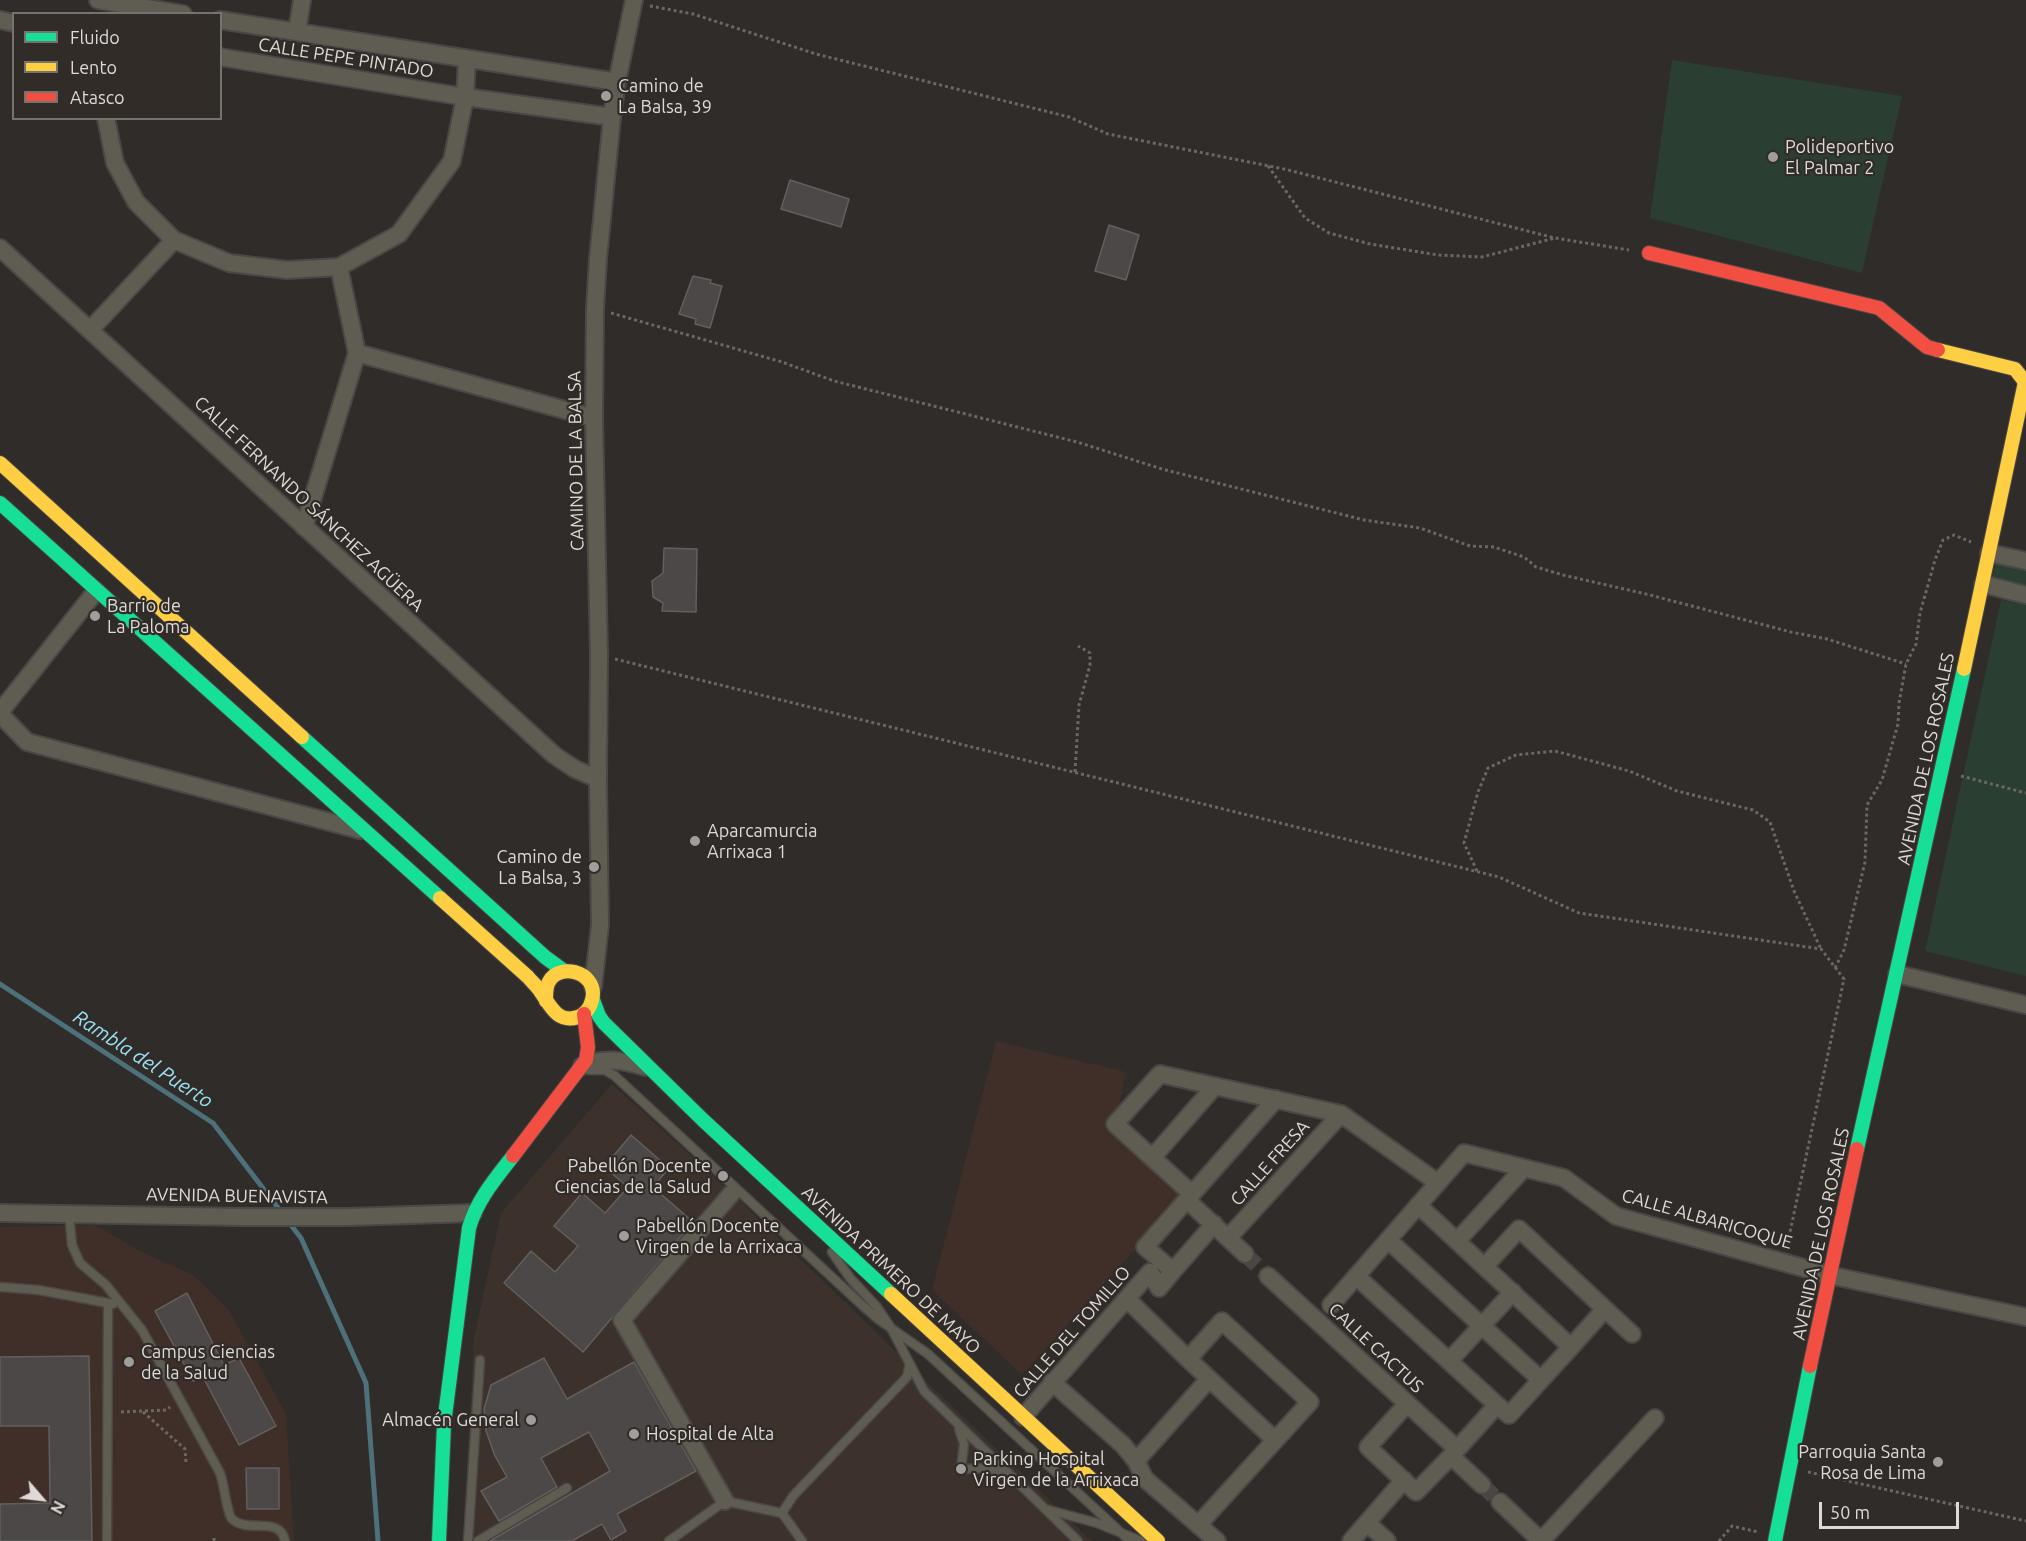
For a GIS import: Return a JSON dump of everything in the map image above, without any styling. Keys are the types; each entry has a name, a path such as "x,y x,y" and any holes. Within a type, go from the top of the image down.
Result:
{"main road":[{"name":"AVENIDA DE LOS ROSALES","path":"1649,254 1879,308 1927,347 2015,369 2025,382 1983,584 1829,1275 1776,1541"},
{"path":"0,463 545,957 587,978 593,994 583,1016 588,1047 587,1056 582,1066 480,1199 469,1228 444,1424 439,1541"},
{"path":"0,503 528,977 552,1011 579,1033 588,1047"},
{"path":"89,545 96,591"},
{"path":"96,591 143,594"},
{"path":"546,1001 546,988 549,982 553,977 568,970"},
{"name":"AVENIDA PRIMERO DE MAYO","path":"593,994 598,1016 687,1106 1158,1541"},
{"path":"563,1018 583,1016"},
{"name":"AVENIDA PRIMERO DE MAYO","path":"583,1016 604,1023"}],"street":[{"path":"297,32 302,0"},
{"name":"CAMINO DE LA BALSA","path":"593,994 600,925 599,656 594,418 595,309 612,117 633,1"},
{"path":"108,5 166,12"},
{"name":"CALLE PEPE PINTADO","path":"222,20 617,82"},
{"name":"CALLE PEPE PINTADO","path":"222,57 465,97 612,117"},
{"path":"106,120 115,163 136,202 174,240 229,263 287,270 339,267 399,234 452,161 465,97 468,59"},
{"path":"90,330 174,240"},
{"name":"CALLE FERNANDO SÁNCHEZ AGÜERA","path":"0,248 554,755 575,769 598,779"},
{"path":"304,527 357,353 339,267"},
{"path":"357,353 594,418"},
{"path":"1989,553 2026,561"},
{"path":"1983,584 2026,595"},
{"path":"96,591 0,713 27,742 367,832"},
{"name":"CAMINO DE LA BALSA","path":"568,970 589,950 600,925"},
{"path":"1897,974 2026,1005"},
{"path":"582,1066 596,1061 615,1060 636,1064 654,1072"},
{"path":"1245,1254 1152,1158 1115,1124 1160,1074 1341,1114 1438,1183"},
{"path":"1152,1158 1215,1086"},
{"path":"1214,1224 1173,1271 1145,1247 1276,1100"},
{"name":"CALLE FRESA","path":"1228,1238 1341,1114"},
{"name":"CALLE ALBARICOQUE","path":"1331,1305 1464,1153 1564,1178 1616,1216 1829,1275 2026,1317"},
{"path":"1457,1241 1524,1168"},
{"path":"725,1501 622,1320 732,1193"},
{"path":"1418,1205 1571,1347"},
{"name":"AVENIDA BUENAVISTA","path":"0,1213 348,1217 473,1213"},
{"path":"1485,1266 1519,1229 1632,1334"},
{"path":"1388,1240 1541,1380"},
{"name":"CALLE DEL TOMILLO","path":"1023,1417 1150,1272 1159,1288 1173,1271"},
{"name":"CALLE CACTUS","path":"1268,1276 1407,1404 1482,1485"},
{"path":"1356,1276 1509,1415 1605,1309"},
{"path":"1449,1361 1513,1292"},
{"path":"1127,1299 1275,1440"},
{"path":"1188,1359 1222,1321 1310,1402 1198,1525"},
{"path":"1136,1461 1209,1378"},
{"path":"1052,1382 1124,1445 1136,1461 1145,1479 1217,1541"},
{"path":"1407,1404 1368,1447 1410,1486"},
{"path":"1351,1541 1367,1523 1410,1486 1454,1453 1497,1405"},
{"path":"1500,1502 1541,1541 1655,1418"},
{"path":"1367,1523 1387,1541"}],"lane":[{"path":"569,1083 579,1074 590,1070 605,1070 615,1076 851,1295 891,1328 928,1354 1130,1541"},
{"path":"69,1214 72,1245 80,1263 106,1285 142,1330 220,1473 230,1516 234,1521 241,1523 275,1527 283,1533 285,1541"},
{"path":"816,1225 839,1264 873,1300 891,1328 922,1389 1078,1541"},
{"path":"0,1287 39,1290 122,1305"},
{"path":"106,1541 108,1303"},
{"path":"468,1541 480,1360"},
{"path":"782,1513 793,1496 907,1377 910,1363"},
{"path":"901,1384 909,1383 922,1389"},
{"path":"952,1419 960,1430 964,1444 961,1469 989,1468 1016,1481"},
{"path":"478,1541 567,1488"},
{"path":"669,1541 725,1501 782,1513 802,1541"},
{"path":"1045,1509 1082,1518 1141,1541"}],"path":[{"path":"633,1 693,14 816,54 1069,117 1108,134 1268,166 1555,238 1649,254"},
{"path":"1268,166 1305,218 1329,233 1370,244 1438,255 1482,257 1555,238"},
{"path":"595,309 782,362 834,381 1077,442 1162,469 1364,520 1420,528 1470,546 1494,547 1524,557 1536,567 1563,575 1827,639 1906,664"},
{"path":"1835,968 1844,950 1865,862 1867,805 1882,780 1898,724 1906,664 1916,644 1920,613 1935,560 1943,540 1954,535 1989,553"},
{"path":"1075,772 1079,705 1090,665 1090,653 1078,646"},
{"path":"599,656 1498,877 1580,913 1821,949"},
{"path":"1478,872 1464,843 1478,792 1488,768 1516,755 1555,752 1629,771 1677,791 1753,810 1770,822 1794,891 1821,949 1844,979 1784,1262"},
{"path":"1950,774 2026,793"},
{"path":"107,1413 165,1410 180,1400"},
{"path":"142,1411 185,1449 186,1462"},
{"path":"1791,1468 2026,1521"},
{"path":"214,1535 214,1541"}],"shaded area":[{"path":"996,1041 1126,1072 1113,1134 1184,1195 1022,1375 932,1290"},
{"path":"612,1084 732,1193 1092,1541 463,1541 474,1337 501,1213"},
{"name":"Campus Ciencias de la Salud","path":"95,1225 138,1250 195,1276 229,1310 286,1414 294,1541 0,1541 0,1227"}],"green space":[{"name":"Polideportivo El Palmar 2","path":"1672,60 1902,96 1862,273 1650,218"},
{"path":"1996,561 2026,568 2026,586 1992,578"},
{"path":"2001,600 2026,605 2026,976 1925,951"}],"building":[{"path":"790,180 849,199 841,227 781,209"},
{"path":"1109,225 1139,235 1126,280 1095,271"},
{"path":"693,276 711,280 710,283 722,286 710,328 695,324 696,319 679,314"},
{"path":"664,548 697,549 696,612 662,611 663,603 653,597 652,581 663,573"},
{"name":"Pabellón Docente Virgen de la Arrixaca","path":"631,1135 669,1168 653,1187 693,1222 583,1352 504,1283 531,1251 555,1272 578,1246 554,1226 582,1193 605,1213 628,1187 604,1167"},
{"path":"187,1293 224,1365 239,1358 276,1426 239,1445 203,1377 193,1381 155,1311"},
{"path":"89,1356 92,1541 0,1541 0,1504 50,1503 49,1426 0,1426 0,1357"},
{"path":"544,1358 567,1399 634,1362 696,1471 617,1514 626,1531 611,1540 602,1524 572,1541 490,1541 610,1471 589,1432 541,1458 557,1487 499,1521 481,1491 507,1477 495,1456 486,1431 484,1409 491,1385"},
{"path":"246,1468 279,1468 279,1509 247,1509"}],"waterway":[{"name":"Rambla del Puerto","path":"0,984 213,1123 282,1213"},
{"name":"Rambla del Puerto","path":"287,1220 301,1238 366,1383 378,1541"}],"tunnel":[{"path":"1245,1254 1268,1276"},
{"path":"1482,1485 1500,1502"}],"traffic: fast":[{"path":"0,503 440,898"},
{"path":"1857,1149 1964,669"},
{"path":"302,737 545,957 564,971"},
{"path":"593,1000 604,1023 703,1120 891,1294"},
{"path":"439,1541 444,1424 469,1228 482,1199 513,1156"},
{"path":"1775,1541 1810,1366"}],"traffic: slow":[{"path":"1938,350 2015,369 2025,382 1964,669"},
{"path":"0,463 302,737"},
{"path":"440,898 528,977 539,989 544,996 547,1002 559,1016 571,1018 583,1014 591,1003 593,990 583,976 566,971 558,973 551,979 547,987 546,992 546,996 546,998 546,999 546,1001"},
{"path":"891,1294 1158,1541"}],"traffic: jam":[{"path":"1649,253 1879,308 1927,347 1938,350"},
{"path":"513,1156 586,1060 588,1047 584,1014"},
{"path":"1810,1366 1857,1149"}],"place":[{"name":"Camino de La Balsa, 39","path":"606,96"},
{"name":"Polideportivo El Palmar 2","path":"1773,157"},
{"name":"Barrio de La Paloma","path":"95,616"},
{"name":"Aparcamurcia Arrixaca 1","path":"695,841"},
{"name":"Camino de La Balsa, 3","path":"594,867"},
{"name":"Pabellón Docente Ciencias de la Salud","path":"723,1176"},
{"name":"Pabellón Docente Virgen de la Arrixaca","path":"624,1236"},
{"name":"Campus Ciencias de la Salud","path":"129,1362"},
{"name":"Almacén General","path":"531,1420"},
{"name":"Hospital de Alta","path":"634,1434"},
{"name":"Parroquia Santa Rosa de Lima","path":"1938,1462"},
{"name":"Parking Hospital Virgen de la Arrixaca","path":"961,1469"}]}
